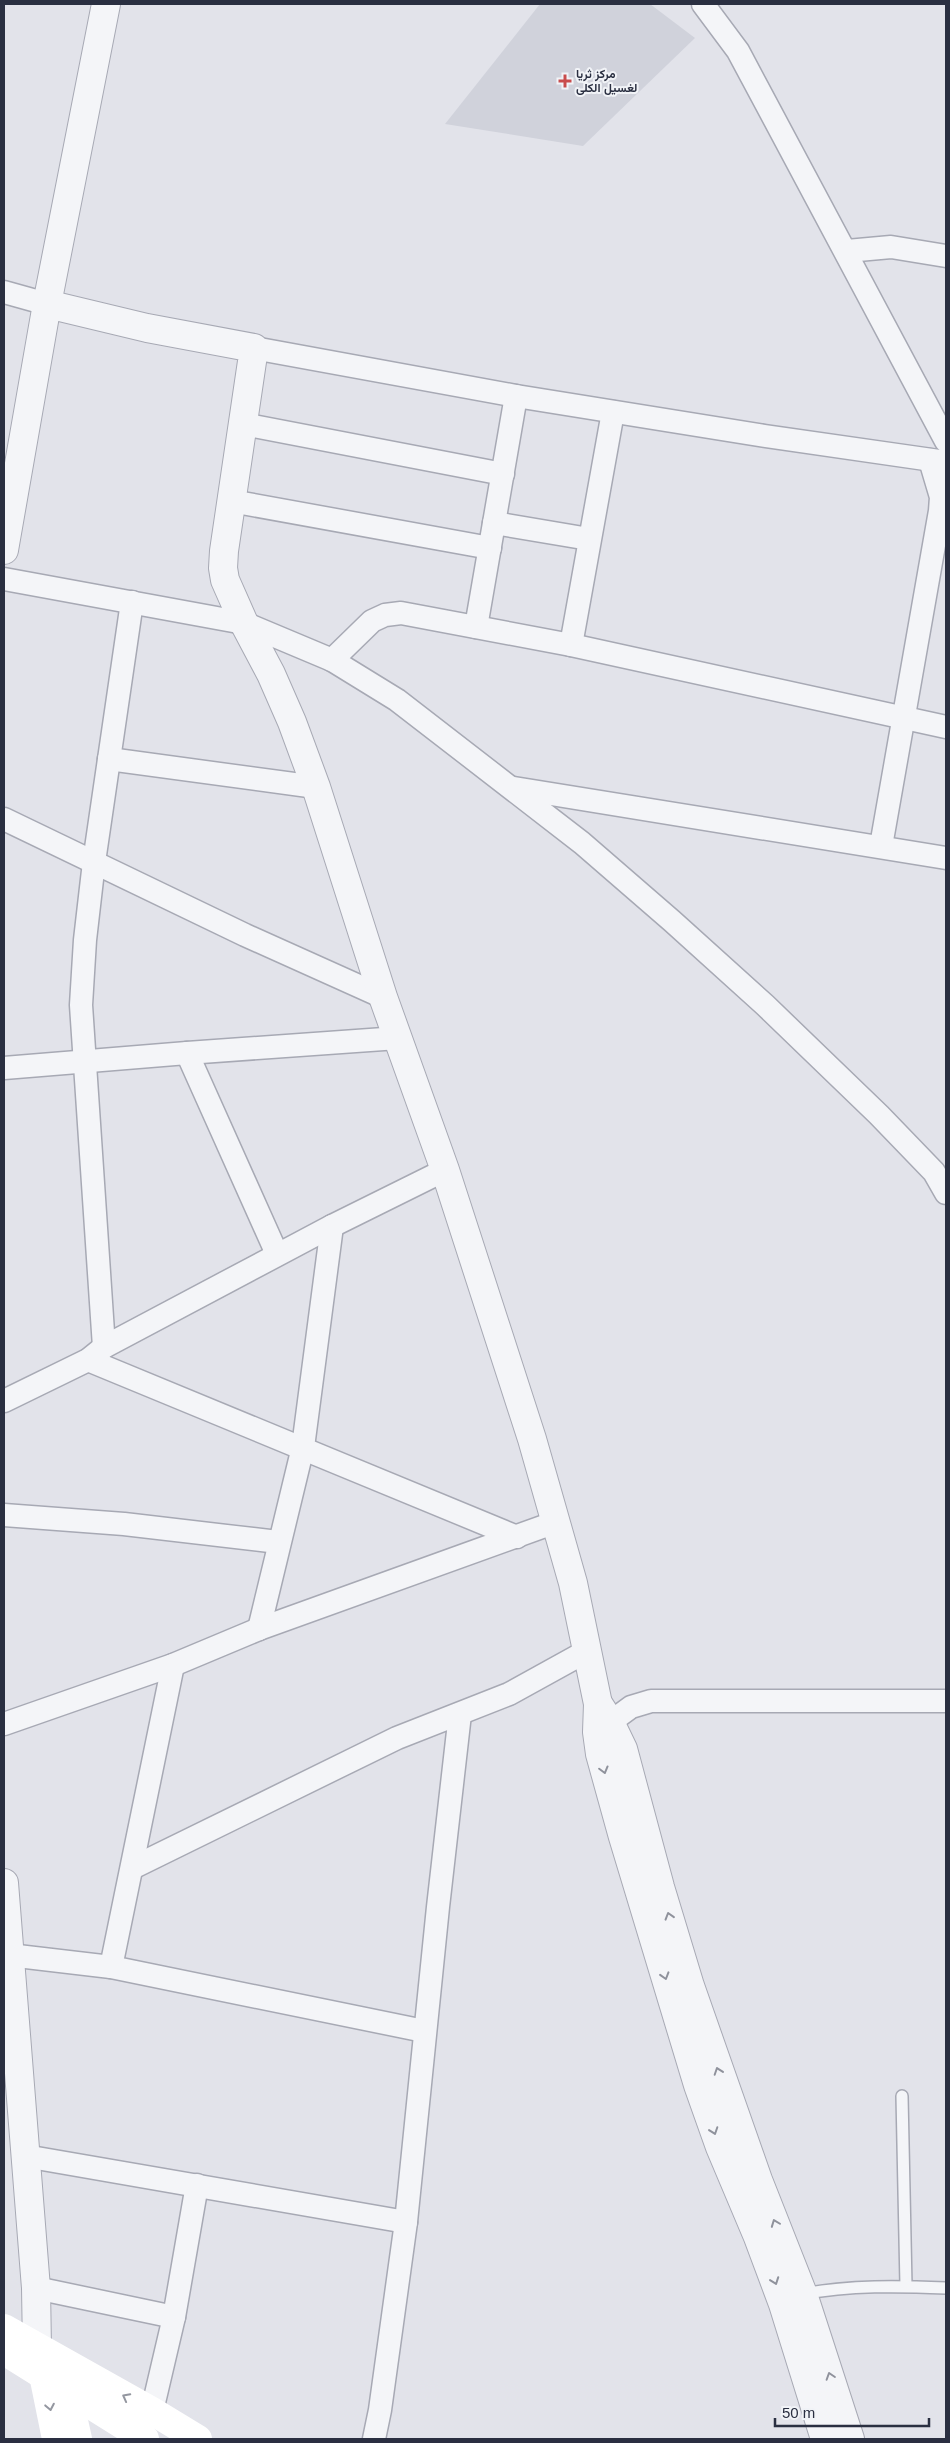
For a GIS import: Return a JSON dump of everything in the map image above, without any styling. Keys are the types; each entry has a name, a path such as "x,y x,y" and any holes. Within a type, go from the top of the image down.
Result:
{"main road":[{"path":"4,2328 198,2439"},
{"path":"4,2351 45,2353"},
{"path":"45,2353 67,2389 78,2439"},
{"path":"45,2353 56,2439"},
{"path":"67,2389 144,2439"}],"street":[{"path":"4,550 47,304 106,4"},
{"path":"703,4 738,51 847,251 946,441"},
{"path":"847,251 891,247 946,256"},
{"path":"4,292 147,328 516,396 938,461 941,497 940,511 881,846"},
{"path":"254,348 231,501 223,568 225,580 244,624 278,690 316,787 383,997 445,1170 530,1430 573,1583 602,1719 600,1754 623,1837 698,2085 720,2147 758,2237 783,2304 825,2439"},
{"path":"476,627 516,396"},
{"path":"571,645 613,412"},
{"path":"244,424 503,474"},
{"path":"231,501 490,548"},
{"path":"494,523 589,539"},
{"path":"4,579 244,624 332,660 397,700 513,788 590,850 766,1005 879,1114 934,1172 946,1193"},
{"path":"96,1354 81,1005 85,940 94,862 132,602"},
{"path":"332,660 372,621 385,615 401,613 571,645 946,727"},
{"path":"109,759 316,787"},
{"path":"513,788 946,858"},
{"path":"4,819 245,935 383,997"},
{"path":"4,1068 187,1052 398,1038"},
{"path":"187,1052 277,1254"},
{"path":"4,1401 96,1354 277,1254 445,1170"},
{"path":"259,1629 278,1542 303,1447 332,1226"},
{"path":"96,1354 303,1447 517,1537"},
{"path":"4,1515 124,1524 278,1542"},
{"path":"4,1724 173,1665 259,1629 556,1522"},
{"path":"132,1868 397,1738 509,1694 587,1651"},
{"path":"111,1968 173,1665"},
{"path":"602,1719 651,1701 946,1701"},
{"path":"374,2439 380,2410 406,2222 424,2031 460,1714"},
{"path":"602,1719 623,1749 660,1887 690,1986 758,2180 803,2294 850,2439"},
{"path":"4,1883 9,1954 10,2060 25,2156 36,2288 45,2353"},
{"path":"9,1954 111,1968 424,2031"},
{"path":"25,2156 406,2222"},
{"path":"152,2411 174,2317 198,2185"},
{"path":"36,2288 174,2317"}],"lane":[{"path":"902,2096 906,2286"},
{"path":"803,2294 831,2289 870,2286 946,2288"}],"shaded area":[{"name":"مركز ثريا لغسيل الكلى","path":"540,4 650,4 695,38 583,146 445,124"}],"place":[{"name":"مركز ثريا لغسيل الكلى","path":"565,81"}]}
